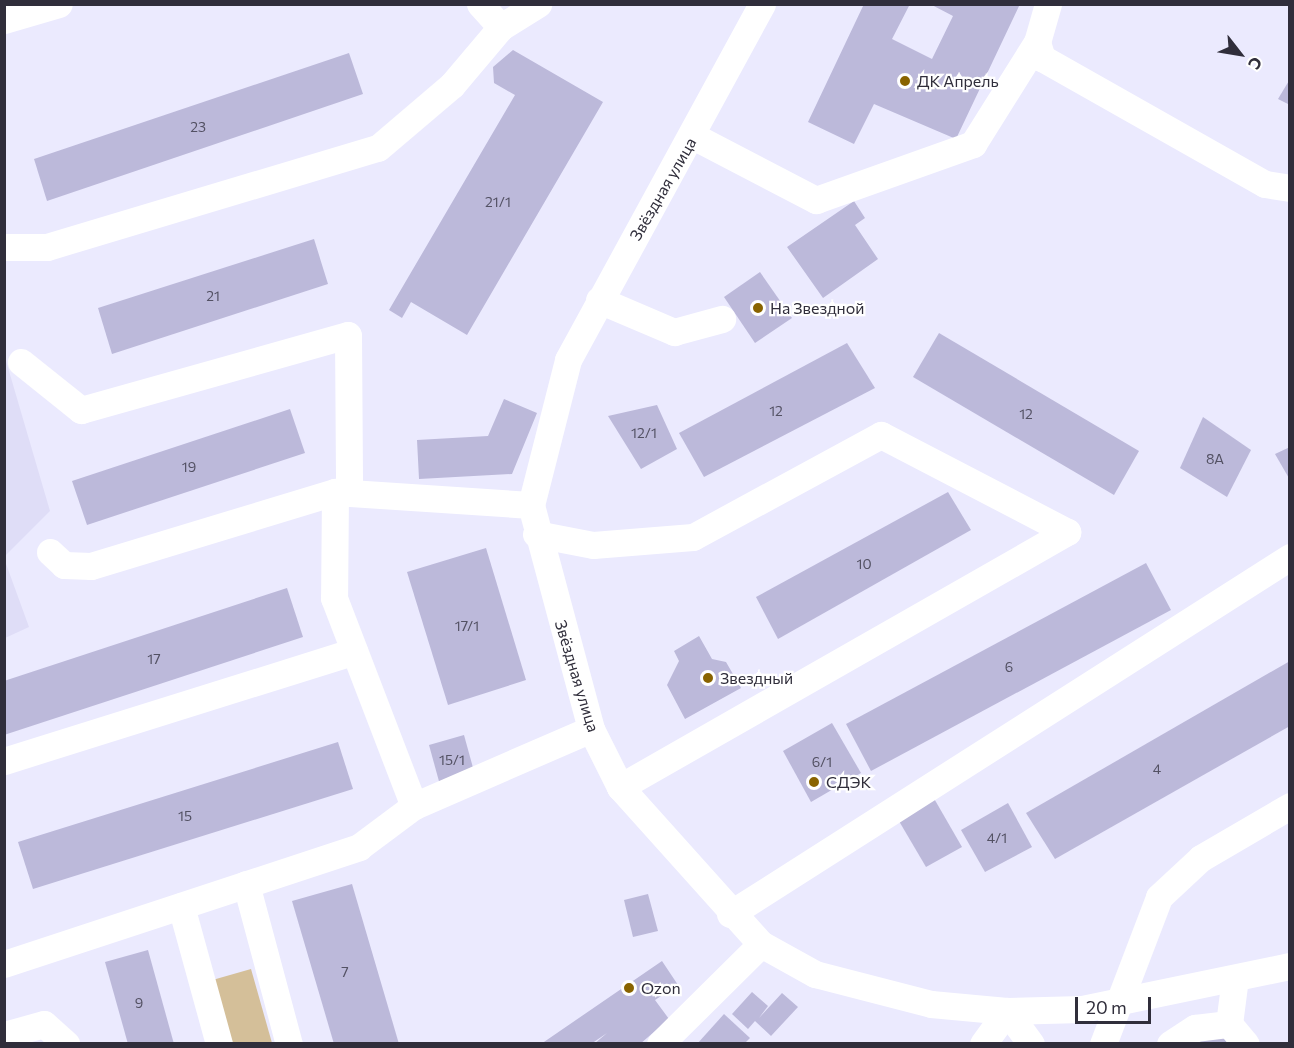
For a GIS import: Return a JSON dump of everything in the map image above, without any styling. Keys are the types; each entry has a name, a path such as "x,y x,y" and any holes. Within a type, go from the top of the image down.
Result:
{"street":[{"path":"4,20 59,4"},
{"path":"480,4 501,27"},
{"path":"4,247 47,247 378,148 452,85 501,27 538,4"},
{"name":"Звёздная улица","path":"762,4 693,136 599,300 568,360 531,505 536,534 591,729 620,787 730,914 761,944 827,977 931,1004 1007,1011 1115,1003 1290,966"},
{"path":"693,136 816,200 973,144 1037,42 1048,4"},
{"path":"1037,42 1042,58 1264,184 1290,188"},
{"path":"599,300 674,332 722,319"},
{"path":"21,362 81,410 348,335 342,492 334,598 414,806"},
{"path":"536,534 593,545 693,537 881,435 1067,532 620,787"},
{"path":"50,552 64,565 92,566 342,492 531,505"},
{"path":"730,914 1290,557"},
{"path":"4,761 354,651"},
{"path":"4,964 359,847 414,806 591,729"},
{"path":"1103,1044 1115,1003 1159,897 1201,858 1290,806"},
{"path":"246,884 289,1044"},
{"path":"181,906 219,1044"},
{"path":"660,1044 761,944"},
{"path":"1170,1044 1195,1028 1237,1034 1235,978"},
{"path":"983,1044 1007,1011 1031,1044"},
{"path":"4,1035 44,1024 66,1044"}],"shaded area":[{"path":"4,354 50,511 5,556 4,556"},
{"path":"5,561 29,627 4,638"},
{"path":"251,969 272,1043 226,1043 209,981"}],"building":[{"name":"ДК Апрель","path":"864,4 910,4 892,39 932,59 953,16 930,4 1020,4 956,139 874,104 854,144 808,122"},
{"path":"513,50 603,102 467,335 411,302 402,318 389,310 515,95 494,83 493,67"},
{"path":"349,53 363,94 47,201 34,159"},
{"path":"1290,79 1290,105 1278,99"},
{"path":"854,201 865,218 855,225 878,259 823,298 787,247"},
{"path":"314,239 328,284 112,354 98,308"},
{"name":"На Звездной","path":"760,272 792,318 755,343 724,297"},
{"path":"939,333 1139,451 1114,495 913,377"},
{"path":"847,343 875,388 704,477 679,433"},
{"path":"504,399 537,413 512,474 419,479 417,440 488,436"},
{"path":"657,405 677,449 641,469 608,416"},
{"path":"290,409 305,453 87,525 72,481"},
{"path":"1203,417 1251,450 1227,497 1180,468"},
{"path":"1290,447 1290,480 1275,454"},
{"path":"948,492 971,530 778,639 756,597"},
{"path":"486,548 526,680 448,705 407,572"},
{"path":"1146,563 1171,610 871,771 846,724"},
{"path":"287,588 303,637 4,735 4,681"},
{"path":"699,636 712,659 726,662 741,688 685,719 667,685 679,661 674,651"},
{"path":"1290,661 1290,726 1055,859 1026,813"},
{"path":"832,723 861,773 811,802 783,751"},
{"path":"464,735 475,775 440,785 429,745"},
{"path":"338,742 353,789 33,889 18,842"},
{"path":"932,795 962,847 926,867 896,816"},
{"path":"1008,803 1032,847 985,872 961,830"},
{"path":"352,884 399,1044 334,1044 292,901"},
{"path":"648,894 658,931 633,937 624,900"},
{"path":"148,950 174,1044 128,1044 105,962"},
{"path":"662,961 678,985 655,1000 669,1019 640,1044 594,1044 607,1033 591,1044 541,1044"},
{"path":"752,992 768,1006 759,1018 782,993 798,1007 771,1036 755,1021 748,1029 732,1014"},
{"path":"724,1014 750,1038 744,1044 697,1044"},
{"path":"1208,1031 1221,1033 1234,1044 1198,1044"}],"place":[{"name":"ДК Апрель","path":"905,81"},
{"name":"На Звездной","path":"758,308"},
{"name":"Звездный","path":"708,678"},
{"name":"СДЭК","path":"814,782"},
{"name":"Ozon","path":"629,988"}]}
